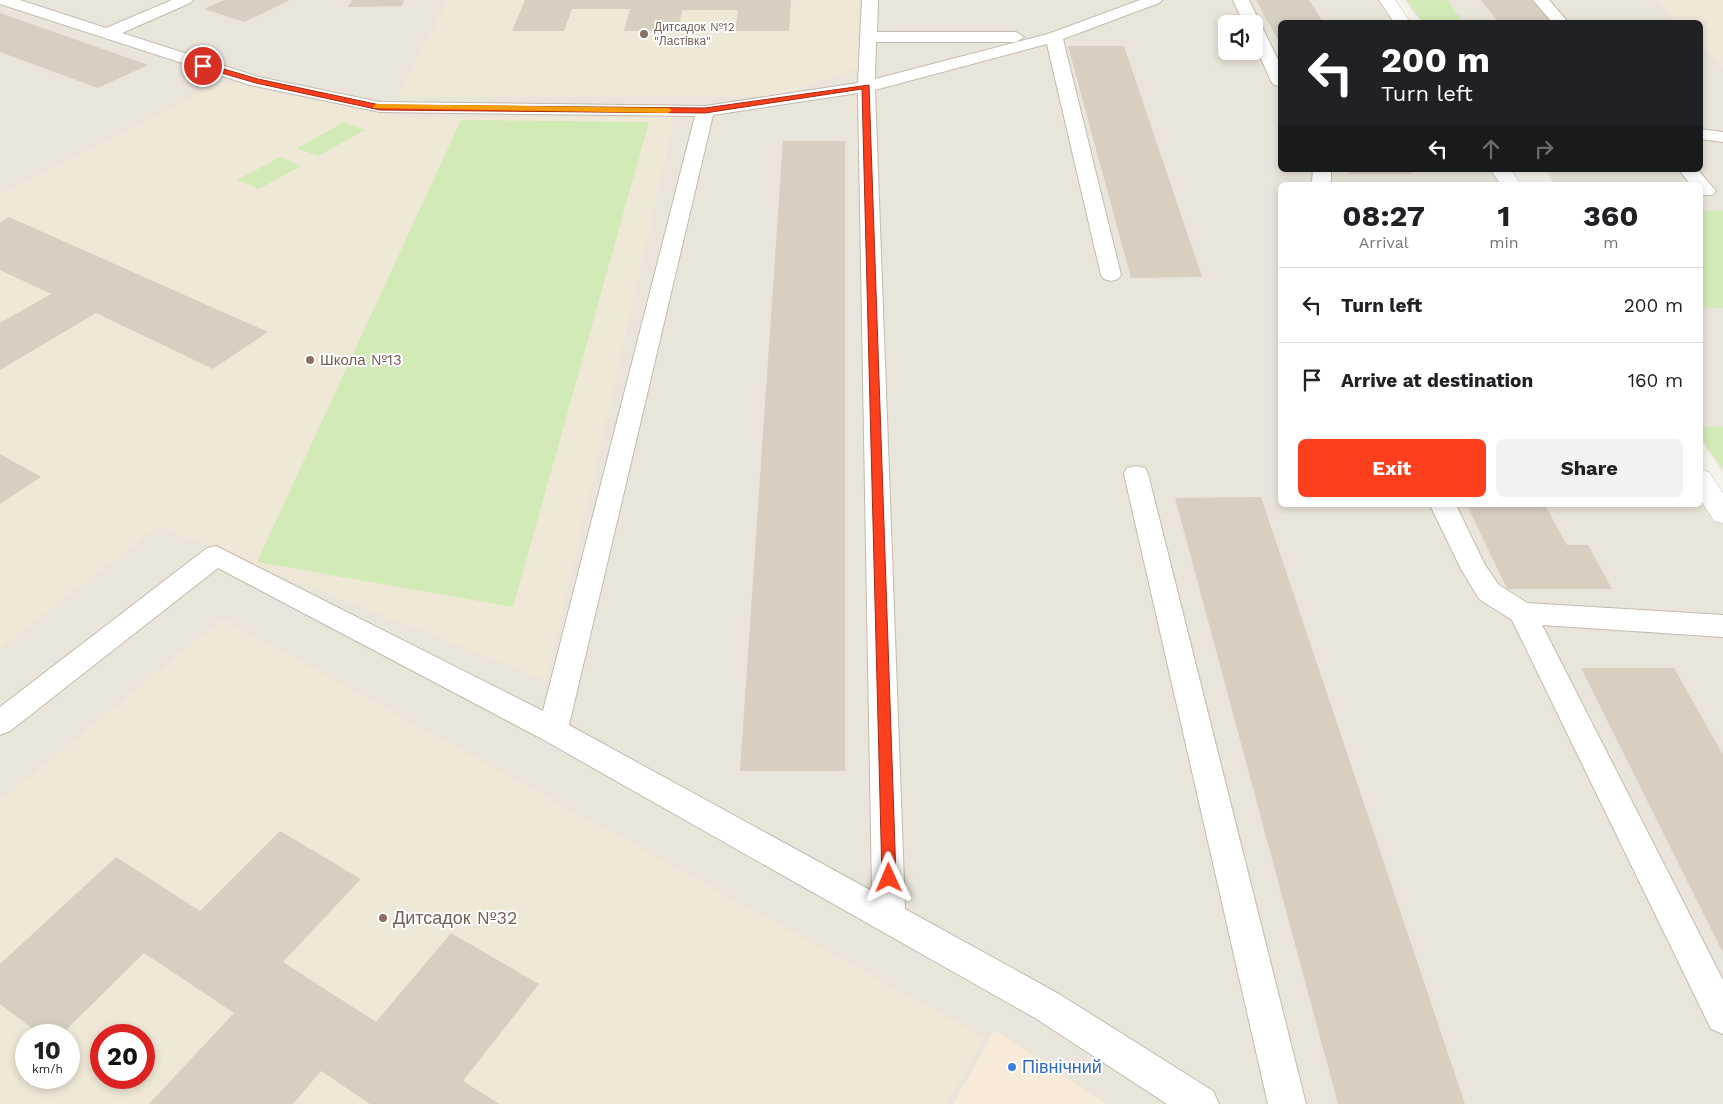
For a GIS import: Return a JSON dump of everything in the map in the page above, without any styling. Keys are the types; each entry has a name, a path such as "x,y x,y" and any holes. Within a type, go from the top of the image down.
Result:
{"street":[{"path":"1387,0 1401,20"},
{"path":"1703,483 1723,514"}],"lane":[{"path":"4,0 256,81 380,107 705,111 866,86 1054,37 1154,0"},
{"path":"107,34 186,0"},
{"path":"870,0 866,86 889,917"},
{"path":"1240,0 1248,15"},
{"path":"1541,0 1558,20"},
{"path":"868,38 1054,37"},
{"path":"1054,37 1111,275"},
{"path":"1263,46 1278,77"},
{"path":"553,730 705,111"},
{"path":"1703,134 1723,137"},
{"path":"1690,172 1701,182"},
{"path":"1136,474 1287,1104"},
{"path":"1444,507 1474,569 1489,592 1522,613 1723,626"},
{"path":"0,723 216,555 553,730 889,917 1046,1006 1200,1104"},
{"path":"1522,613 1723,1017"}],"shaded area":[{"path":"0,0 1387,0 1401,20 1278,20 1278,172 1502,172 1509,182 1278,182 1278,507 1703,507 1703,483 1723,514 1723,1104 0,1104"},
{"name":"Дитсадок №12 \"Ластівка\"","path":"448,0 858,0 858,68 775,97 398,97"},
{"path":"1405,0 1723,0 1723,473 1703,443 1703,182 1554,182 1546,172 1703,172 1703,20 1423,20 1415,15"},
{"path":"1656,0 1723,0 1723,68 1703,48 1703,20 1676,20"},
{"name":"Школа №13","path":"221,82 408,118 675,116 547,681 158,526 0,648 0,194"},
{"name":"Дитсадок №32","path":"223,619 985,1038 947,1104 0,1104 0,801"},
{"name":"Північний","path":"995,1030 1107,1104 953,1104"}],"green space":[{"path":"1407,0 1447,0 1462,20 1421,20"},
{"path":"461,120 649,122 513,607 257,562"},
{"path":"344,122 365,130 318,156 297,148"},
{"path":"280,157 301,166 259,189 237,180"},
{"path":"1703,211 1723,211 1723,308 1703,307"},
{"path":"1703,427 1723,427 1723,469 1703,440"}],"building":[{"path":"224,0 290,0 244,22 204,9"},
{"path":"352,0 404,0 402,6 348,7"},
{"path":"525,0 791,0 789,31 735,31 738,10 682,10 678,31 624,31 630,9 572,9 564,31 512,31"},
{"path":"1256,0 1309,0 1322,20 1278,20 1278,40"},
{"path":"1481,0 1533,0 1550,20 1496,20"},
{"path":"0,13 148,65 98,88 0,52"},
{"path":"1068,46 1124,46 1202,277 1131,278"},
{"path":"783,141 845,141 845,771 740,771"},
{"path":"1348,172 1412,172 1413,174 1349,174"},
{"path":"9,217 268,332 213,369 96,313 0,370 0,323 51,294 0,270 0,222"},
{"path":"0,454 41,477 0,504"},
{"path":"1261,497 1465,1104 1338,1104 1175,498"},
{"path":"1468,507 1546,507 1567,545 1588,545 1612,589 1507,589"},
{"path":"1581,668 1674,668 1723,755 1723,953"},
{"path":"280,831 361,879 283,962 376,1022 451,933 539,984 463,1081 499,1104 370,1104 321,1071 293,1104 149,1104 234,1013 144,953 72,1024 26,1024 0,1004 0,964 116,857 200,911"}],"slow traffic":[{"path":"376,107 668,110"}],"place":[{"name":"Дитсадок №12 \"Ластівка\"","path":"644,34"},
{"name":"Школа №13","path":"310,360"},
{"name":"Дитсадок №32","path":"383,918"},
{"name":"Північний","path":"1012,1067"}],"route":[{"path":"203,66 256,81 380,107 705,111 866,86 889,878"}]}
